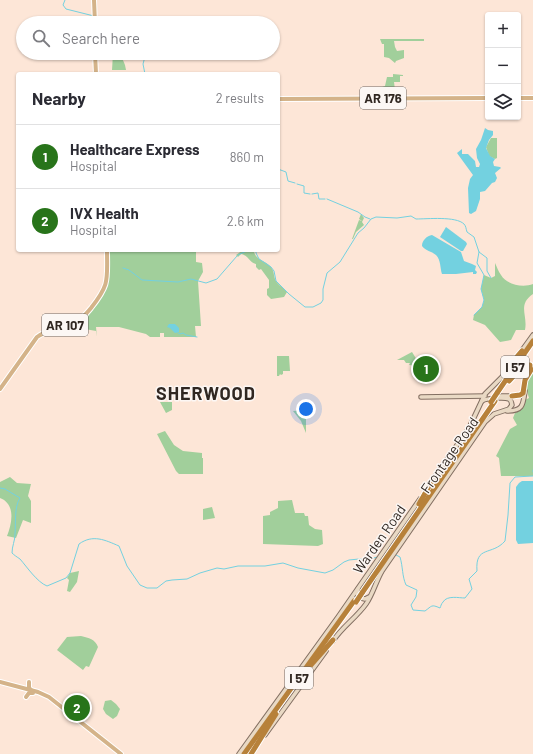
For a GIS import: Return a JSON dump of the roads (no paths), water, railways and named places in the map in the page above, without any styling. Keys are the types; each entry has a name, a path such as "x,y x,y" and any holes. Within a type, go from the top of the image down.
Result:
{"highway":[{"path":"516,358 533,340"},
{"name":"I 57","path":"242,754 338,624 496,397 533,340"},
{"name":"I 57","path":"397,540 416,510 509,381 533,345"},
{"path":"509,381 522,367 530,366 531,370 525,380 522,393 512,396"},
{"path":"416,510 432,481"},
{"name":"I 57","path":"247,754 310,667 353,601"},
{"path":"314,651 338,624"},
{"path":"310,667 333,640"},
{"path":"251,754 278,711"},
{"path":"242,754 265,718"}],"main road":[{"path":"94,0 94,16"},
{"path":"96,60 96,72"},
{"name":"AR 176","path":"280,99 485,98"},
{"path":"521,98 533,98"},
{"name":"AR 107","path":"0,389 36,337 44,332 81,319 100,296 107,283 106,252"},
{"name":"Warden Road","path":"265,718 353,601 359,586 469,428 480,402 489,390 506,373 533,335"},
{"path":"421,394 428,397 496,397 525,395 526,382 533,370"},
{"name":"Frontage Road","path":"251,754 333,640 361,611 372,594 379,576 391,557 483,424 493,414 504,411 514,411 519,408 523,403 525,395"},
{"path":"476,396 479,398 480,402"},
{"path":"474,417 482,401 487,399 510,400 512,405 511,408 504,411"},
{"path":"359,586 357,594 361,598 368,598 372,594"},
{"path":"353,601 355,597 361,599 363,603 361,611"},
{"path":"20,688 25,686 28,682 29,688 33,692 55,703 120,754"},
{"path":"0,683 51,698 120,754"},
{"path":"20,688 25,697 29,693 33,692"},
{"path":"84,720 90,729"}],"water":[{"path":"485,128 493,131 493,135 486,148 490,156 495,159 493,162 494,166 501,168 495,173 497,178 495,182 492,183 485,191 480,192 480,199 476,211 471,214 469,213 468,188 470,179 473,175 457,153 462,149 462,154 468,154 475,161 476,167 479,167 480,164 477,158 476,149"},
{"path":"446,227 466,242 467,244 463,251 440,237"},
{"path":"432,235 461,252 464,261 476,266 476,274 473,274 473,272 442,274 438,257 422,246 425,239"},
{"path":"169,324 175,324 179,328 179,332 175,333 167,327"},
{"path":"522,481 533,481 533,543 518,544 516,540 516,487"}],"waterway":[{"path":"65,0 63,5 66,9 94,16"},
{"path":"144,60 143,64 145,72"},
{"path":"280,170 286,172 288,181 295,183"},
{"path":"297,184 304,186 304,193 310,194"},
{"path":"312,194 318,193 319,199 325,199"},
{"path":"327,199 358,212 370,219"},
{"path":"256,252 259,259 271,267 274,271 276,281 289,294 305,307 313,307 321,303 323,300 323,289 327,273 340,262 358,233 371,219 376,217 397,218 411,216 416,219 448,219 460,221 466,227 467,232 474,237 479,252 487,258 487,271 491,278"},
{"path":"238,255 245,252"},
{"path":"474,315 482,307 484,300 481,289 484,275 477,263 479,252"},
{"path":"123,268 129,270 142,280 178,282 191,279 206,283 217,279 237,256"},
{"path":"178,333 197,337"},
{"path":"396,555 400,557 406,585 417,590 416,597 411,605 413,610 425,611 433,606 440,608 442,603 447,598 465,598 472,589 469,579 477,571 479,557 485,552 500,546 505,541 510,483 515,477 533,476"},
{"path":"0,488 5,489 20,498 16,510 15,537 12,553 20,559 36,578 47,586 66,578 70,573 79,544 89,539 104,540 119,546 127,566 140,585 147,588 157,588 166,581 187,579 217,568 224,569 238,566 265,566 283,563 298,568 325,573 349,560 368,560 377,557"}],"place":[{"name":"Healthcare Express","path":"426,369"},
{"name":"IVX Health","path":"77,708"}],"district":[{"name":"SHERWOOD","path":"206,393"}]}
